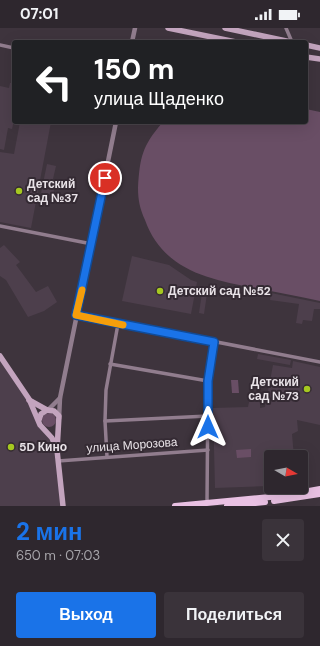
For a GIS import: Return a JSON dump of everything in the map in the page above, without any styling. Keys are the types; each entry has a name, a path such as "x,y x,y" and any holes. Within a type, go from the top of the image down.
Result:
{"main road":[{"path":"168,28 226,40"},
{"path":"225,28 282,40"},
{"path":"308,45 319,46"},
{"path":"308,56 320,59"},
{"path":"0,356 29,399 39,420 52,438 57,450"},
{"path":"29,399 38,406 56,412 59,421 57,450 63,506"},
{"path":"39,420 41,414 48,410"},
{"path":"44,428 53,429 59,421"},
{"path":"174,506 281,496 320,489"},
{"path":"227,506 286,500 320,494"}],"street":[{"path":"132,40 135,28"},
{"path":"286,28 291,40"},
{"path":"0,44 12,47"},
{"path":"59,421 60,398 116,124"},
{"path":"0,226 92,244"},
{"path":"76,315 320,362"},
{"path":"107,457 105,421 106,390 118,324"},
{"path":"208,503 208,381 214,342"},
{"path":"110,364 208,381"},
{"path":"48,410 60,398"},
{"path":"105,421 208,416"},
{"name":"улица Морозова","path":"58,461 208,450"}],"shaded area":[{"path":"10,83 12,83 13,124 12,129 8,128 4,150 0,149 0,86 9,88"},
{"path":"308,109 320,112 320,301 237,285 204,276 175,261 163,250 153,237 143,216 138,197 140,168 143,152 161,124 308,124"},
{"name":"Детский сад №37","path":"20,124 51,124 31,228 0,222 0,152 14,154"},
{"path":"47,164 56,166 53,179 56,180 53,195 41,193"},
{"path":"4,245 20,262 16,265 36,292 48,286 57,302 44,311 28,317 6,280 0,276 0,248"},
{"name":"Детский сад №52","path":"132,256 169,265 191,280 197,282 191,314 122,301"},
{"path":"203,286 208,287 204,314 199,313"},
{"path":"271,293 320,303 320,309 314,309 312,321 303,320 302,324 296,323 299,304 270,300"},
{"path":"258,354 291,360 290,365 257,359"},
{"path":"0,356 53,441 63,506 0,506"},
{"path":"293,361 320,367 320,425 297,420 298,431 292,434 293,450 264,450 264,486 215,488 213,408 248,407 249,402 260,402 260,408 265,407 273,365 292,368"},
{"path":"231,380 238,380 239,393 232,393"},
{"path":"46,413 52,413 56,417 56,423 52,427 46,427 42,423 42,417"},
{"path":"251,449 251,457 237,458 236,450"}],"slow traffic":[{"path":"82,290 76,315 123,325"}],"place":[{"name":"Детский сад №37","path":"19,191"},
{"name":"Детский сад №52","path":"160,291"},
{"name":"Детский сад №73","path":"307,389"},
{"name":"5D Кино","path":"11,447"}],"route":[{"path":"105,178 76,315 214,342 208,381 208,427"}]}
